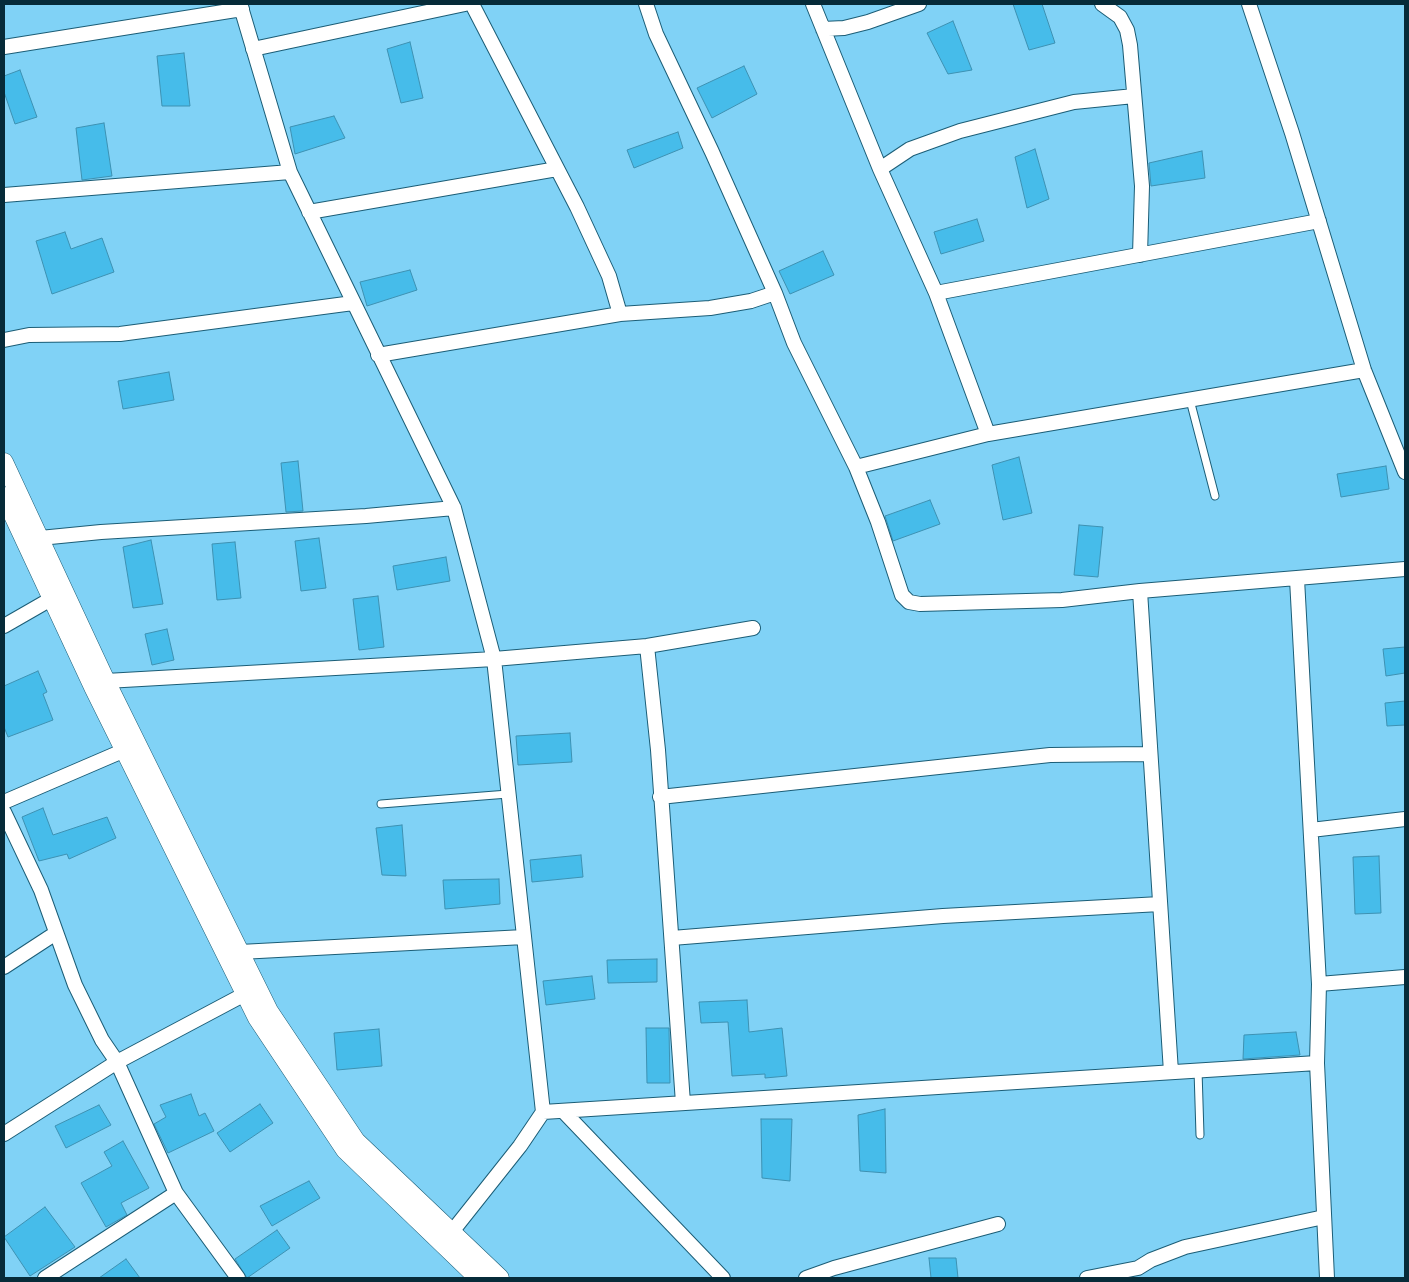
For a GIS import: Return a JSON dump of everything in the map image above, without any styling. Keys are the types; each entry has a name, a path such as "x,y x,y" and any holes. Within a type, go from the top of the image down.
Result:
{"street":[{"path":"253,49 465,4"},
{"path":"472,4 558,169 609,276 620,314"},
{"path":"646,4 656,34 712,152 775,293 794,343 856,467 878,522 902,595 909,602 920,604 1062,600 1140,591 1405,569"},
{"path":"813,4 880,169 936,292 988,434"},
{"path":"823,29 844,28 868,22 919,4"},
{"path":"1102,4 1120,17 1127,30 1142,186 1140,255"},
{"path":"1249,4 1319,221 1364,370 1405,472"},
{"path":"4,46 241,6 290,172 454,508 494,659 543,1112 520,1146 451,1233"},
{"path":"880,169 910,149 960,130 1074,102 1134,96"},
{"path":"309,212 558,169"},
{"path":"4,195 290,172"},
{"path":"936,292 1319,221"},
{"path":"378,355 620,314 710,308 751,301 775,293"},
{"path":"4,340 29,334 120,334 354,304"},
{"path":"856,467 988,434 1364,370"},
{"path":"4,462 106,681 269,1011 356,1140 500,1278"},
{"path":"4,496 51,600 256,1018 345,1150 478,1278"},
{"path":"40,538 101,532 366,516 454,508"},
{"path":"1297,579 1319,984 1317,1063 1327,1278"},
{"path":"1140,591 1149,754 1171,1072"},
{"path":"4,626 51,600"},
{"path":"106,681 494,659 647,646 753,628"},
{"path":"647,646 658,750 683,1103"},
{"path":"4,802 125,750"},
{"path":"660,797 1050,755 1149,754"},
{"path":"4,812 41,890 75,985 102,1040 116,1062 176,1193 238,1278"},
{"path":"1311,830 1405,819"},
{"path":"672,938 943,916 1160,904"},
{"path":"4,967 56,933"},
{"path":"240,952 524,936"},
{"path":"1319,984 1405,977"},
{"path":"4,1134 116,1062 245,994"},
{"path":"543,1112 1317,1063"},
{"path":"563,1111 723,1278"},
{"path":"45,1278 176,1193"},
{"path":"1087,1278 1138,1268 1184,1247 1324,1217"},
{"path":"806,1278 834,1268 998,1224"},
{"path":"1145,1264 1148,1278"}],"lane":[{"path":"1190,400 1216,496"},
{"path":"381,804 508,794"},
{"path":"1198,1070 1200,1135"}],"building":[{"path":"1013,4 1042,4 1055,43 1029,50"},
{"path":"953,21 972,70 948,74 927,33"},
{"path":"410,42 423,98 401,103 387,49"},
{"path":"184,53 190,106 162,106 157,56"},
{"path":"744,66 757,94 712,118 697,88"},
{"path":"20,70 37,117 15,124 4,92 4,76"},
{"path":"334,116 345,138 295,154 290,127"},
{"path":"104,123 112,176 82,180 76,128"},
{"path":"678,132 683,148 634,168 627,150"},
{"path":"1035,149 1049,199 1027,208 1015,157"},
{"path":"1202,151 1205,178 1151,186 1149,163"},
{"path":"977,219 984,241 941,254 934,232"},
{"path":"65,232 71,249 102,238 114,272 52,294 36,241"},
{"path":"823,251 834,275 790,294 779,271"},
{"path":"410,270 417,290 367,306 360,282"},
{"path":"169,372 174,400 123,409 118,381"},
{"path":"1019,457 1032,513 1003,520 992,465"},
{"path":"298,461 303,511 286,512 281,463"},
{"path":"1386,466 1389,489 1341,497 1337,474"},
{"path":"930,500 940,524 893,541 885,516"},
{"path":"1079,525 1103,527 1098,577 1074,575"},
{"path":"319,538 326,588 301,591 295,541"},
{"path":"151,540 163,604 133,608 123,547"},
{"path":"235,542 241,598 217,600 212,544"},
{"path":"446,557 450,581 397,590 393,566"},
{"path":"378,596 384,647 359,650 353,599"},
{"path":"167,629 174,660 152,665 145,634"},
{"path":"1405,647 1405,673 1386,676 1383,649"},
{"path":"38,671 47,692 43,694 53,720 8,737 4,727 4,686"},
{"path":"1405,701 1405,725 1387,726 1385,703"},
{"path":"570,733 572,762 518,765 516,736"},
{"path":"43,808 53,835 107,817 116,838 69,859 67,854 39,861 22,817"},
{"path":"402,825 406,876 382,875 376,828"},
{"path":"581,855 583,877 532,882 530,860"},
{"path":"1379,856 1381,913 1355,914 1353,857"},
{"path":"499,879 500,904 445,909 443,880"},
{"path":"657,959 657,982 608,983 607,960"},
{"path":"592,976 595,999 546,1005 543,981"},
{"path":"747,1000 749,1032 782,1028 787,1076 765,1078 765,1074 732,1076 728,1022 701,1023 699,1002"},
{"path":"646,1028 669,1028 670,1083 647,1083"},
{"path":"379,1029 382,1066 337,1070 334,1033"},
{"path":"1296,1032 1300,1055 1243,1059 1244,1035"},
{"path":"191,1094 199,1116 205,1113 214,1131 168,1153 154,1124 166,1117 160,1105"},
{"path":"260,1104 273,1123 230,1152 217,1133"},
{"path":"99,1105 111,1125 66,1148 55,1126"},
{"path":"885,1109 886,1173 860,1171 858,1115"},
{"path":"761,1119 792,1119 790,1181 762,1178"},
{"path":"123,1141 149,1188 121,1203 127,1215 106,1227 81,1183 112,1166 104,1152"},
{"path":"309,1181 320,1198 272,1226 260,1206"},
{"path":"45,1207 75,1247 30,1276 4,1237"},
{"path":"277,1230 290,1248 247,1278 235,1259"},
{"path":"929,1258 956,1258 958,1278 931,1278"},
{"path":"126,1259 140,1278 99,1278"}]}
